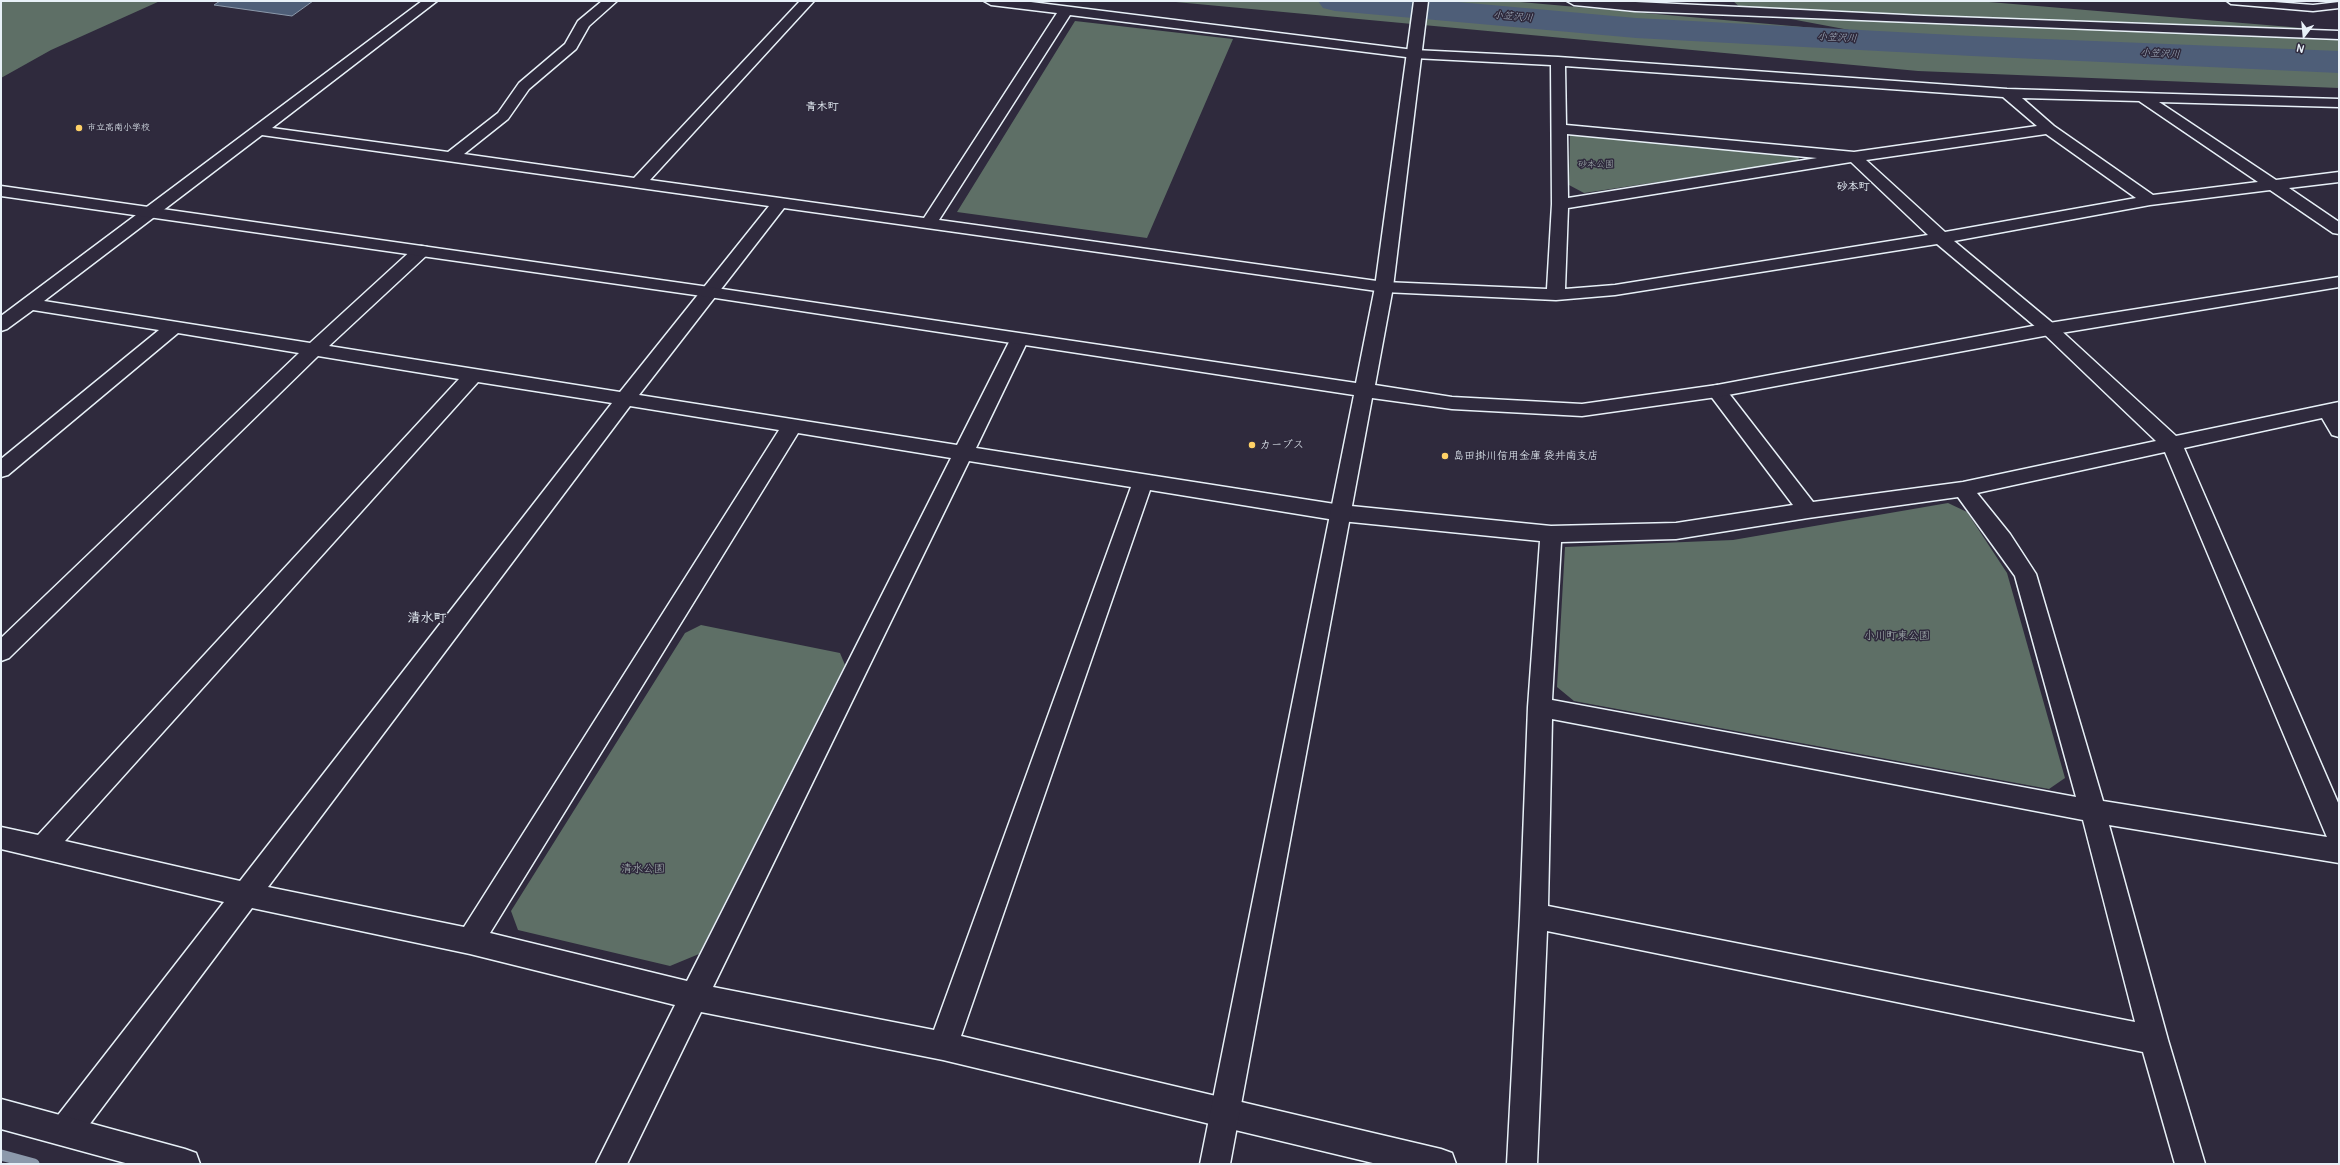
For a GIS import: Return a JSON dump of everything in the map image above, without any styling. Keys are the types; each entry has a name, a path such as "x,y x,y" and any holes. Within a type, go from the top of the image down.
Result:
{"street":[{"path":"1,325 257,130 430,1"},
{"path":"451,157 502,116 524,86 570,46 583,24 610,1"},
{"path":"639,182 807,1"},
{"path":"991,1 1415,51 2007,93 2339,103"},
{"path":"1215,1164 1384,287 1421,1"},
{"path":"1574,1 1635,7 1708,6 2075,27 2339,34"},
{"path":"928,224 1066,10"},
{"path":"1556,295 1560,204 1558,61"},
{"path":"2007,93 2049,129 2150,200"},
{"path":"2142,96 2339,229"},
{"path":"1559,129 1854,157 1941,238 2049,330 2172,444 2339,836"},
{"path":"1560,204 1854,157 2049,129"},
{"path":"257,130 639,182 928,224 1384,287 1556,295 1615,290 1941,238 2150,200 2339,177"},
{"path":"1,191 709,292 1019,340 1365,391 1452,403 1582,410 1717,390 2049,330 2339,282"},
{"path":"66,1130 625,399 781,202"},
{"path":"1,652 314,349 421,251"},
{"path":"30,304 1341,512 1551,534 1676,531 1808,510 1963,489 2333,409 2339,430"},
{"path":"1,470 174,326"},
{"path":"610,1164 695,996 1019,340"},
{"path":"43,848 473,375"},
{"path":"1717,390 1808,510"},
{"path":"470,941 792,426"},
{"path":"943,1046 1143,481"},
{"path":"1963,489 2002,540 2025,574 2093,811 2154,1040 2190,1164"},
{"path":"1522,1164 1534,916 1540,707 1551,534"},
{"path":"1540,707 2093,811 2339,850"},
{"path":"1,838 246,895 470,941 695,996 943,1046 1441,1164"},
{"path":"1534,916 2154,1040"},
{"path":"1,1114 66,1130 185,1164"}],"lane":[{"path":"2231,1 2313,8 2339,4"},
{"path":"2306,1 2313,8"}],"green space":[{"path":"1,1 160,1 51,50 1,78"},
{"path":"1165,1 1509,1 1860,32 1743,10 1733,1 1977,1 2339,31 2339,88 1918,71"},
{"path":"1075,21 1233,39 1147,238 957,212"},
{"name":"砂本公園","path":"1570,135 1798,154 1799,161 1584,193 1569,185"},
{"name":"小川町東公園","path":"1948,503 1967,512 2007,573 2065,778 2049,789 1574,701 1557,687 1565,547 1733,540"},
{"name":"清水公園","path":"701,625 840,653 845,665 699,954 670,966 518,930 511,911 685,633"}],"water":[{"path":"220,1 313,1 292,16 214,5"}],"waterway":[{"name":"小笠沢川","path":"1335,1 1636,28 1972,46 2339,62"},
{"path":"1,1155 34,1164"}],"place":[{"name":"市立高南小学校","path":"79,128"},
{"name":"カーブス","path":"1252,445"},
{"name":"島田掛川信用金庫 袋井南支店","path":"1445,456"}],"district":[{"name":"青木町","path":"822,107"},
{"name":"砂本町","path":"1853,187"},
{"name":"清水町","path":"427,619"}]}
